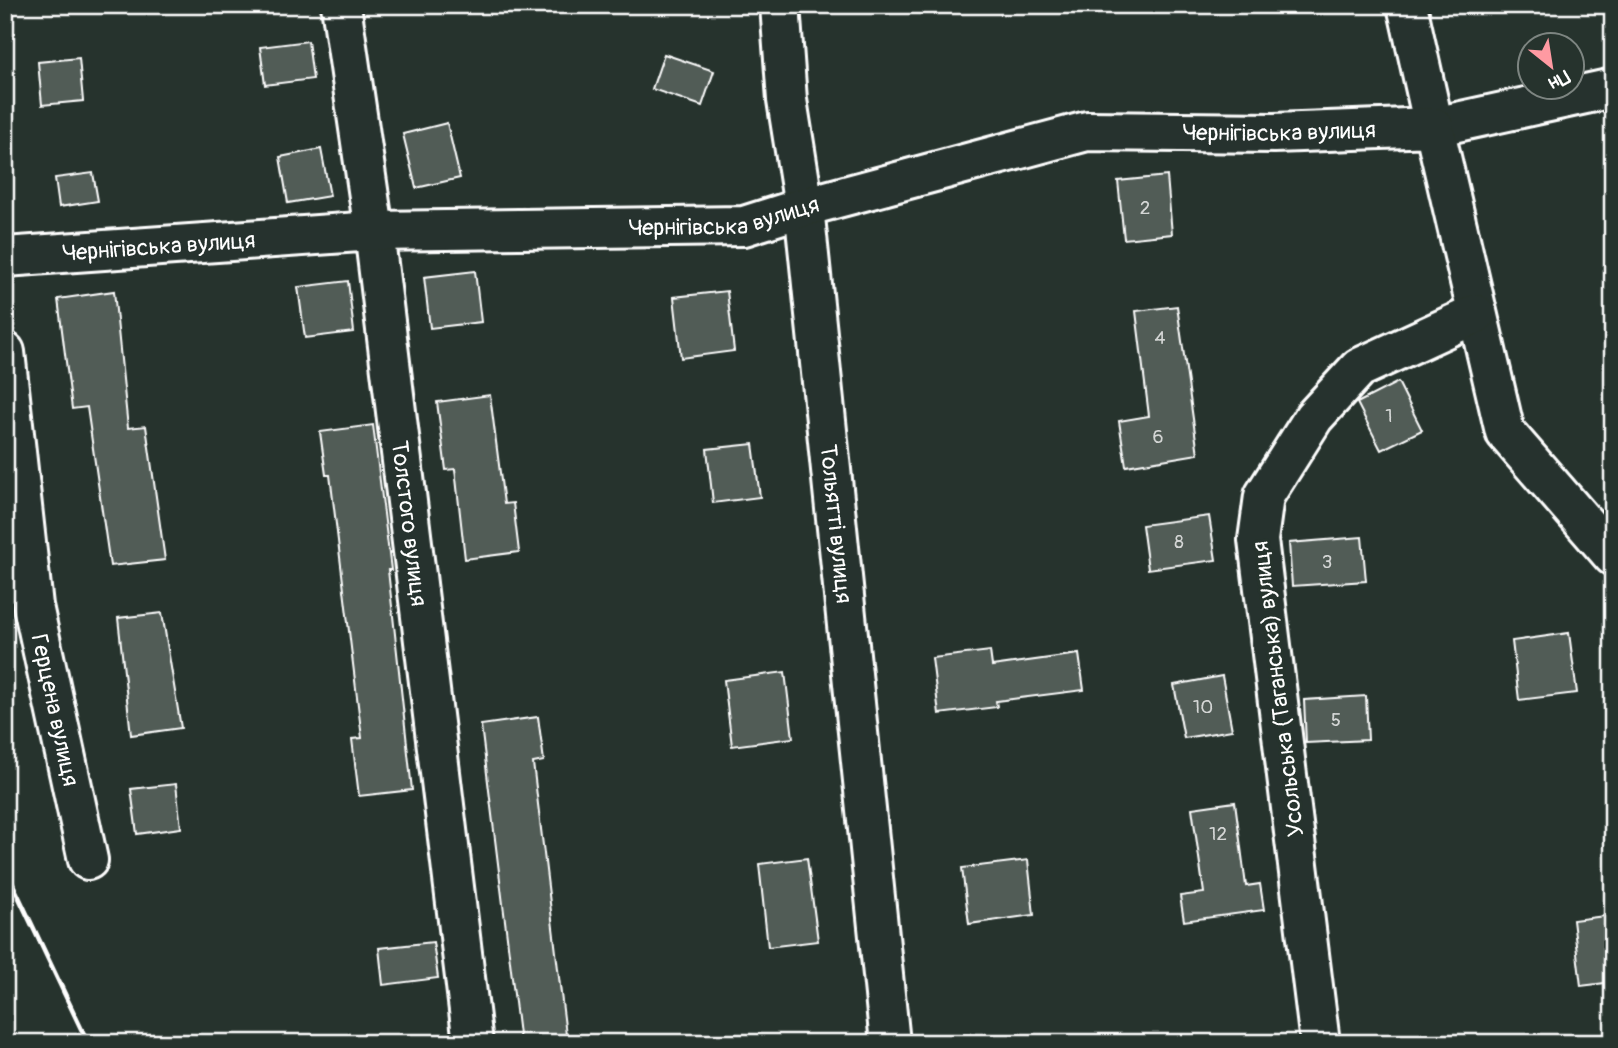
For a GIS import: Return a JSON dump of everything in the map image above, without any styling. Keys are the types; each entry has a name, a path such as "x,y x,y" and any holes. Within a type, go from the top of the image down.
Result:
{"street":[{"name":"Толстого вулиця","path":"341,5 374,231 473,1043"},
{"name":"Тольятті вулиця","path":"780,5 787,100 804,207 890,1043"},
{"path":"1407,5 1505,432 1613,556"},
{"name":"Чернігівська вулиця","path":"5,257 374,231 744,226 804,207 1087,131 1274,133 1434,127 1613,88"},
{"name":"Усольська (Таганська) вулиця","path":"1320,1043 1258,540 1265,496 1314,417 1359,368 1476,314"},
{"name":"Герцена вулиця","path":"5,352 33,606 88,860"}],"building":[{"path":"308,41 313,79 265,85 260,47"},
{"path":"664,54 714,71 702,106 652,89"},
{"path":"79,58 83,101 42,105 38,62"},
{"path":"447,123 460,178 416,188 403,134"},
{"path":"321,149 330,196 288,203 280,157"},
{"path":"93,173 98,201 59,207 55,178"},
{"path":"1167,176 1172,234 1124,239 1118,181"},
{"path":"475,271 481,322 430,328 424,277"},
{"path":"348,281 354,332 305,338 298,287"},
{"path":"114,291 128,428 146,426 165,560 110,566 87,407 72,409 58,299"},
{"path":"727,291 734,351 681,358 674,297"},
{"path":"1177,306 1198,454 1126,466 1119,421 1149,416 1136,311"},
{"path":"1398,382 1422,430 1381,450 1357,403"},
{"path":"490,395 504,504 513,503 519,552 465,559 455,469 446,470 437,402"},
{"path":"373,425 391,570 388,570 412,790 359,796 352,739 362,738 330,475 326,475 320,432"},
{"path":"753,444 760,497 713,503 707,449"},
{"path":"1209,516 1216,560 1148,569 1142,525"},
{"path":"1362,537 1366,581 1292,586 1289,543"},
{"path":"162,613 181,728 131,735 118,618"},
{"path":"1569,633 1577,693 1519,700 1512,641"},
{"path":"990,651 992,666 1079,654 1084,690 996,701 997,707 939,714 932,658"},
{"path":"785,672 793,738 732,746 724,680"},
{"path":"1222,676 1232,730 1184,738 1174,685"},
{"path":"1366,696 1368,740 1306,743 1304,700"},
{"path":"538,717 544,761 533,763 567,1043 520,1043 481,725"},
{"path":"176,784 181,828 137,834 131,789"},
{"path":"1235,802 1246,886 1260,884 1264,910 1184,921 1180,896 1204,893 1192,808"},
{"path":"807,858 818,941 768,947 759,864"},
{"path":"1028,860 1034,915 969,924 962,868"},
{"path":"1613,915 1613,982 1581,986 1573,920"},
{"path":"433,942 438,978 383,985 379,948"}],"railway":[{"path":"5,868 88,1043"}]}
